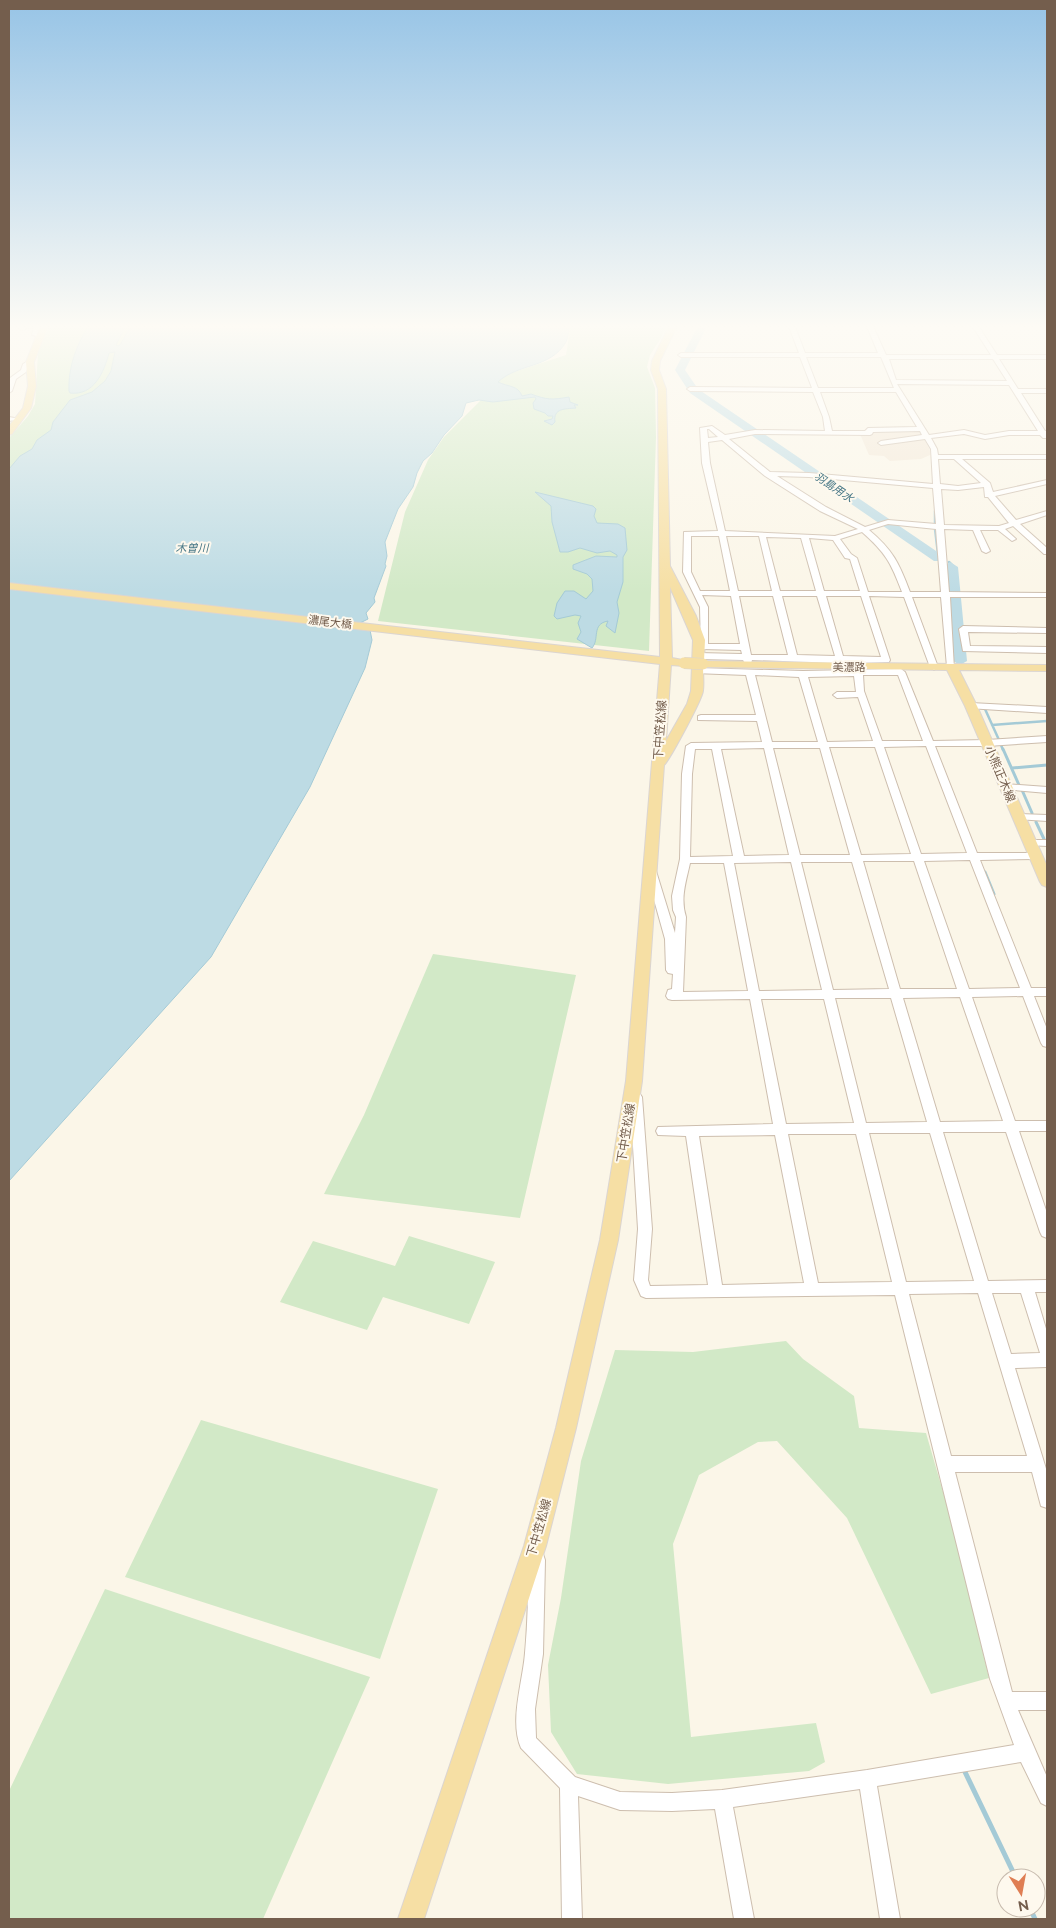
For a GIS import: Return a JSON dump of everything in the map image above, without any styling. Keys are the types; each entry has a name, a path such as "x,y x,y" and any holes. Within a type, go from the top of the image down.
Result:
{"main road":[{"path":"11,424 21,414"},
{"name":"下中笠松線","path":"411,1919 535,1546 566,1428 609,1240 634,1082 657,778 658,660 663,562 663,414"},
{"path":"657,778 665,753 693,704 697,691 700,664 699,640 663,562"},
{"name":"濃尾大橋","path":"9,586 658,660"},
{"name":"美濃路","path":"658,660 700,664 901,670 934,667 1047,668"},
{"name":"小熊正木線","path":"952,668 971,706 1047,882"}],"street":[{"path":"823,414 829,432"},
{"path":"913,414 934,449 940,527 951,595 950,648 952,668"},
{"path":"1032,414 1045,433 1047,441"},
{"path":"747,659 706,463 703,428 710,427 768,474 823,509 862,528 884,547 891,556 907,594 934,667"},
{"path":"870,433 868,430 923,429"},
{"path":"705,441 752,433 870,433 883,446 964,432 985,437 1009,433 1045,433"},
{"path":"934,457 1047,458"},
{"path":"956,457 988,485 988,495 1047,552"},
{"path":"768,474 823,476 958,488 988,485"},
{"path":"988,495 1047,482"},
{"path":"745,647 704,647 704,607 687,572 687,534 762,534 835,538 862,528 884,523 940,527 1000,528 1047,513"},
{"path":"1031,519 1047,524"},
{"path":"975,527 986,551"},
{"path":"1000,528 1012,539"},
{"path":"762,534 793,658"},
{"path":"804,536 840,660"},
{"path":"835,538 848,556 853,558 886,660"},
{"path":"698,593 1047,595"},
{"path":"964,649 963,630 1047,630"},
{"path":"950,648 1047,650"},
{"path":"700,664 747,659 793,658 895,661 901,670 1047,1043"},
{"path":"700,664 750,673 803,674 901,670"},
{"path":"858,672 862,694 878,744 966,993 1047,1232"},
{"path":"750,673 794,858 989,1638 994,1667 1026,1752 1047,1797"},
{"path":"803,674 982,1287 1037,1464 1045,1484 1047,1500"},
{"path":"837,695 862,694"},
{"path":"971,706 1047,710"},
{"path":"701,718 762,718"},
{"path":"672,996 678,991 681,916 677,908 685,860 686,765 691,746 987,743 1047,739"},
{"path":"716,746 754,996 812,1290"},
{"path":"1006,787 1047,790"},
{"path":"1019,817 1047,818"},
{"path":"1031,842 1047,843"},
{"path":"685,860 1036,856"},
{"path":"649,865 671,938 672,996"},
{"path":"672,996 1047,992"},
{"path":"634,1082 638,1109 645,1229 640,1280 646,1292 1047,1286"},
{"path":"662,1132 1047,1126"},
{"path":"692,1131 716,1291"},
{"path":"1026,1286 1047,1354"},
{"path":"1005,1361 1047,1360"},
{"path":"945,1464 1037,1464"},
{"path":"535,1546 537,1561 534,1654 526,1709 527,1742 569,1784 620,1801 672,1802 722,1799 867,1779 1026,1752"},
{"path":"1007,1701 1047,1701"},
{"path":"867,1779 890,1919"},
{"path":"569,1784 572,1919"},
{"path":"722,1799 744,1919"}],"shaded area":[{"path":"919,430 930,450 930,455 921,459 890,461 884,456 869,455 860,434 871,431"}],"green space":[{"path":"29,414 70,414 44,437 9,474 9,438"},
{"path":"467,414 656,414 649,651 378,621 405,512 428,460 444,437"},
{"path":"433,954 576,975 520,1218 324,1194 364,1115"},
{"path":"409,1236 495,1262 469,1324 383,1297 367,1330 280,1302 313,1241 395,1266"},
{"path":"786,1341 803,1359 854,1396 859,1428 926,1433 950,1516 989,1678 931,1694 847,1518 777,1441 758,1442 699,1475 673,1544 691,1737 816,1723 825,1762 809,1771 668,1784 577,1774 551,1732 548,1665 561,1598 581,1461 615,1350 693,1352"},
{"path":"201,1420 438,1489 380,1659 125,1577"},
{"path":"105,1589 370,1677 263,1919 9,1919 9,1791"}],"water":[{"name":"木曽川","path":"59,414 463,414 444,435 432,453 423,461 413,487 398,509 385,542 386,566 374,598 375,602 366,613 368,619 360,623 357,628 370,630 372,640 365,668 310,787 211,957 9,1181 9,469 20,456 32,449 37,440 51,430 53,422"},
{"name":"木曽川","path":"546,414 556,414 555,422 552,425 544,421 552,419 553,416"},
{"path":"535,492 593,506 596,509 594,516 597,523 618,524 625,528 627,550 623,557 623,582 617,602 619,613 615,633 606,626 608,621 599,625 592,648 577,639 581,632 578,623 581,616 575,615 557,619 554,616 557,603 565,591 574,591 586,599 593,591 592,579 587,574 573,569 573,565 596,556 617,557 617,555 610,551 597,553 580,548 568,552 560,552 552,522 551,506"}],"waterway":[{"name":"羽島用水","path":"728,414 938,558"},
{"path":"935,505 935,525"},
{"path":"935,529 938,554"},
{"name":"羽島用水","path":"949,562 955,568 960,628"},
{"name":"羽島用水","path":"950,566 952,567 960,661"},
{"name":"羽島用水","path":"985,709 992,725"},
{"path":"992,725 1047,721"},
{"name":"羽島用水","path":"992,725 999,740"},
{"name":"羽島用水","path":"1001,745 1003,750"},
{"path":"1003,749 1019,785"},
{"path":"1012,768 1047,765"},
{"path":"1022,790 1032,813"},
{"path":"1036,822 1044,839"},
{"path":"985,872 994,894"},
{"path":"965,1772 1011,1868"}]}
